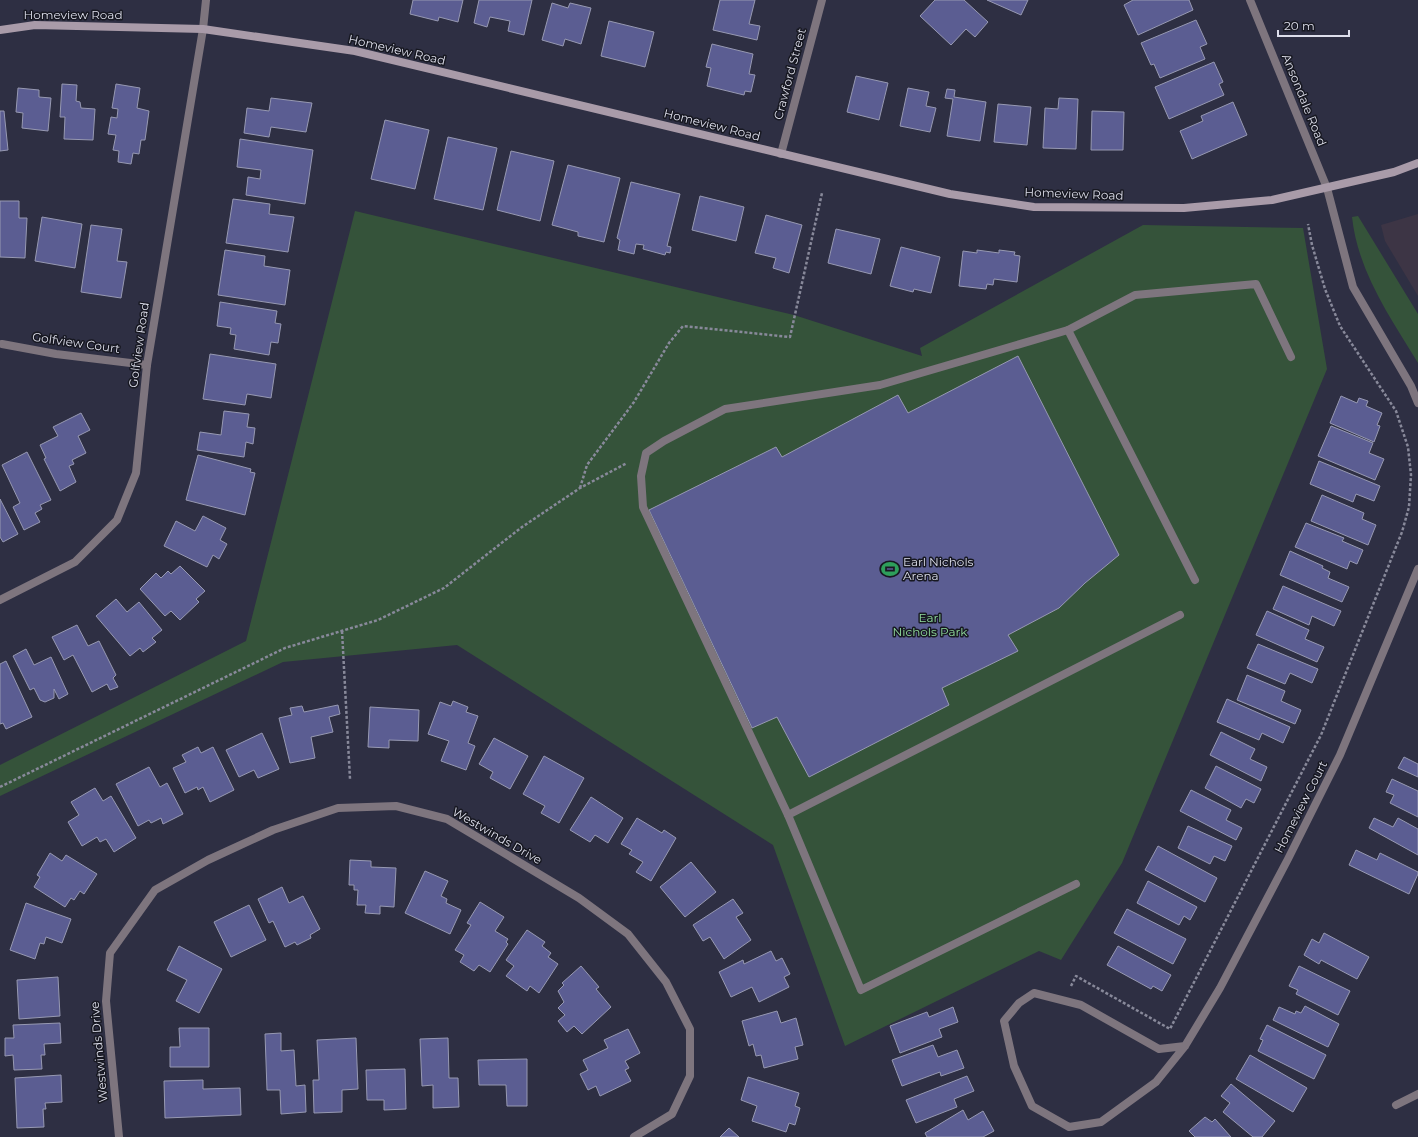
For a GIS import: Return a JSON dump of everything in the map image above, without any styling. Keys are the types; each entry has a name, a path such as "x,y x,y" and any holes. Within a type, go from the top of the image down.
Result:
{"street":[{"name":"Golfview Road","path":"0,600 75,562 117,520 136,473 147,365 203,29 206,0"},
{"name":"Crawford Street","path":"781,154 822,0"},
{"name":"Ansondale Road","path":"1250,0 1327,188"},
{"name":"Homeview Road","path":"0,30 35,25 203,29 355,51 950,194 1034,207 1184,208 1272,200 1394,172 1418,163"},
{"path":"1327,188 1352,287 1411,386 1418,403"},
{"path":"1076,884 861,990 788,815 643,507 641,476 646,453 664,441 725,409 880,385 1068,330 1135,295 1256,284 1292,357"},
{"path":"1068,330 1195,580"},
{"name":"Golfview Court","path":"2,344 56,354 147,365"},
{"name":"Homeview Court","path":"1185,1046 1159,1049 1081,1005 1034,992 1019,1003 1004,1022 1014,1066 1032,1106 1069,1127 1101,1122 1156,1082 1185,1046 1220,988 1288,859 1340,756 1418,569"},
{"path":"788,815 1180,615"},
{"name":"Westwinds Drive","path":"119,1137 106,1001 110,953 156,890 208,860 273,830 338,808 396,806 447,819 579,898 628,934 666,982 690,1030 690,1076 672,1114 634,1137"},
{"path":"1396,1104 1418,1094"}],"path":[{"path":"580,488 587,465 634,402 669,343 683,326 790,337 822,193"},
{"path":"1071,987 1076,976 1170,1029 1321,735 1402,532 1409,507 1411,475 1408,447 1396,411 1340,326 1325,289 1312,246 1308,224"},
{"path":"0,787 285,648 378,620 444,588 522,527 580,488 646,453"},
{"path":"342,631 350,779"}],"shaded area":[{"path":"1418,214 1418,296 1385,241 1381,225"}],"green space":[{"name":"Earl Nichols Park","path":"355,211 794,315 922,356 920,348 1143,225 1303,228 1327,369 1122,863 1061,960 1039,951 845,1046 773,845 457,645 283,662 0,796 0,765 246,641"},
{"path":"1358,216 1418,314 1418,363 1386,311 1368,275 1355,237 1352,217"}],"building":[{"path":"413,0 463,0 458,22 439,17 438,21 410,14"},
{"path":"479,0 532,0 524,35 508,31 510,21 490,17 487,27 474,23"},
{"path":"720,0 755,0 749,24 760,26 757,40 713,30"},
{"path":"935,0 964,0 988,22 975,37 966,29 951,45 920,16"},
{"path":"987,0 1028,0 1021,15"},
{"path":"1133,0 1189,0 1193,10 1138,35 1124,5"},
{"path":"552,3 568,8 570,3 591,8 581,44 565,39 563,46 542,40"},
{"path":"1196,20 1207,44 1200,47 1205,59 1160,78 1154,64 1151,65 1141,43"},
{"path":"609,21 654,32 645,67 601,56"},
{"path":"712,44 753,54 749,74 755,75 751,92 745,91 744,95 707,86 711,68 706,67"},
{"path":"1214,62 1223,82 1219,84 1224,95 1169,119 1155,87"},
{"path":"856,76 888,83 879,120 847,112"},
{"path":"62,84 77,85 76,101 80,102 81,108 95,109 93,140 64,139 65,117 60,117"},
{"path":"116,84 140,88 137,108 149,111 145,140 141,140 139,154 133,153 131,164 118,162 119,151 113,150 116,135 108,134 111,117 117,118 118,109 112,108"},
{"path":"18,88 39,90 39,97 51,98 48,131 22,128 23,113 16,112"},
{"path":"908,88 929,92 926,106 936,108 930,132 900,126"},
{"path":"947,89 955,90 954,97 986,102 980,141 947,136 953,99 945,98"},
{"path":"271,98 312,103 306,132 271,127 269,137 244,133 247,108 269,111"},
{"path":"1059,98 1078,99 1076,149 1043,148 1045,108 1058,109"},
{"path":"1233,102 1247,135 1192,159 1180,131 1203,121 1201,116"},
{"path":"998,104 1031,107 1027,145 994,142"},
{"path":"0,111 4,111 8,150 0,151"},
{"path":"1092,111 1124,112 1123,150 1091,150"},
{"path":"385,120 429,130 415,189 371,179"},
{"path":"448,137 497,148 483,210 434,199"},
{"path":"240,139 313,150 305,204 246,195 248,177 260,179 261,170 237,167"},
{"path":"511,151 554,161 540,221 497,210"},
{"path":"568,165 620,178 604,242 578,236 578,232 552,225"},
{"path":"631,182 680,194 667,246 671,247 670,253 666,252 665,255 643,249 644,245 636,244 634,254 618,250 620,240 617,238"},
{"path":"700,196 744,207 736,241 692,230"},
{"path":"233,199 270,204 269,214 294,217 288,252 226,243"},
{"path":"0,201 19,201 19,218 27,218 25,258 0,257"},
{"path":"766,215 802,225 789,273 773,268 776,258 755,253"},
{"path":"42,217 82,224 75,268 35,261"},
{"path":"91,225 122,229 117,261 127,262 121,298 81,292"},
{"path":"836,229 880,239 871,274 828,263"},
{"path":"901,247 940,257 931,293 914,289 913,292 890,286"},
{"path":"225,250 265,256 264,266 290,270 285,305 218,295"},
{"path":"977,250 999,253 999,250 1015,252 1014,255 1020,256 1017,282 994,279 993,285 987,284 986,289 959,286 963,251 977,253"},
{"path":"220,302 277,311 275,323 281,324 278,343 271,342 269,355 234,349 236,335 230,334 231,328 217,326"},
{"path":"210,354 276,364 271,398 247,394 245,405 203,399"},
{"name":"Earl Nichols Arena","path":"1018,356 1119,555 1085,583 1059,608 1008,635 1018,651 942,688 949,705 809,777 777,717 752,728 649,510 776,447 782,457 898,395 908,413"},
{"path":"1341,396 1357,403 1359,398 1368,401 1366,406 1382,413 1377,425 1380,426 1374,442 1330,423"},
{"path":"224,411 249,414 247,427 255,428 253,444 246,442 244,457 197,450 200,432 221,435"},
{"path":"81,413 90,430 78,436 86,453 72,460 74,464 69,466 76,482 60,491 44,459 46,458 40,445 58,436 53,427"},
{"path":"1331,426 1373,443 1369,453 1384,459 1375,480 1318,456"},
{"path":"27,452 51,500 40,505 42,509 35,513 40,522 24,530 13,507 20,503 2,465"},
{"path":"198,455 251,469 250,472 255,473 245,515 186,500"},
{"path":"1319,461 1380,486 1374,501 1356,494 1353,502 1310,484"},
{"path":"1322,495 1364,513 1362,519 1376,525 1368,545 1311,521"},
{"path":"0,499 18,534 3,542 0,537"},
{"path":"203,516 226,528 220,540 227,544 219,559 213,555 207,567 164,546 176,521 195,531"},
{"path":"1306,523 1344,538 1342,541 1363,550 1357,564 1350,561 1347,569 1295,547"},
{"path":"1290,551 1323,566 1322,568 1330,572 1328,578 1349,587 1342,602 1280,575"},
{"path":"180,566 205,591 196,599 199,602 180,620 171,611 165,616 140,589 156,573 161,578 168,571 171,574"},
{"path":"1283,586 1341,611 1334,626 1312,616 1309,625 1273,609"},
{"path":"116,599 127,612 139,602 162,630 152,638 156,642 143,652 140,648 130,656 96,616"},
{"path":"1267,611 1309,630 1305,639 1324,647 1317,662 1256,635"},
{"path":"77,625 88,646 99,641 116,675 113,678 118,687 110,690 107,684 92,692 73,655 64,660 52,637"},
{"path":"1258,644 1318,669 1312,683 1290,673 1285,684 1247,668"},
{"path":"26,649 34,665 51,657 68,694 59,699 54,689 54,698 45,702 40,700 34,688 30,690 13,656"},
{"path":"6,661 32,717 6,729 3,723 0,724 0,664"},
{"path":"1247,675 1285,691 1281,701 1301,710 1295,724 1237,700"},
{"path":"1227,699 1290,727 1283,743 1262,733 1259,740 1217,722"},
{"path":"453,701 468,707 466,712 478,716 468,743 475,746 466,770 441,761 449,741 428,734 440,702 451,706"},
{"path":"338,705 340,714 329,717 333,732 311,737 315,758 290,763 279,718 292,715 290,708 302,706 304,712"},
{"path":"370,707 419,710 418,741 389,740 389,748 368,747"},
{"path":"1221,732 1255,749 1250,759 1267,767 1261,781 1210,755"},
{"path":"262,733 279,769 258,778 254,770 239,777 226,750"},
{"path":"494,738 528,756 510,789 490,778 493,772 479,764"},
{"path":"198,747 201,753 213,747 234,790 210,802 203,787 198,790 197,787 185,793 173,768 186,762 182,755"},
{"path":"544,756 584,778 559,823 541,813 545,806 523,794"},
{"path":"1404,757 1418,764 1418,777 1398,768"},
{"path":"1216,766 1261,789 1254,803 1246,799 1241,808 1205,788"},
{"path":"149,767 160,787 167,783 183,814 163,824 161,818 151,823 149,820 138,826 116,784"},
{"path":"1392,779 1418,791 1418,817 1390,803 1394,795 1386,792"},
{"path":"95,788 103,801 111,796 136,838 114,852 106,839 100,842 97,837 82,846 68,822 79,815 71,802"},
{"path":"1191,790 1231,810 1226,820 1242,828 1236,840 1180,811"},
{"path":"591,797 623,818 608,843 595,835 590,842 570,830"},
{"path":"637,818 662,833 664,830 676,838 651,881 636,872 643,862 629,854 632,850 621,844"},
{"path":"1374,818 1393,827 1398,818 1418,829 1418,855 1369,828"},
{"path":"1188,826 1232,846 1225,861 1214,856 1210,864 1178,848"},
{"path":"1158,846 1217,878 1205,902 1145,870"},
{"path":"1356,850 1377,860 1380,853 1418,872 1409,894 1349,865"},
{"path":"50,853 62,861 66,855 97,874 84,894 80,891 74,900 71,898 65,907 34,887 40,877 37,875"},
{"path":"350,860 371,861 371,867 396,868 394,907 380,906 380,914 365,913 366,905 357,905 358,890 354,890 354,885 349,885"},
{"path":"691,862 716,892 685,917 660,887"},
{"path":"425,871 448,881 441,896 447,899 446,903 461,910 450,934 405,913"},
{"path":"1148,881 1197,907 1190,920 1184,916 1179,925 1137,903"},
{"path":"282,887 289,903 303,896 320,929 310,935 311,938 297,945 295,942 285,947 273,921 269,923 258,899"},
{"path":"733,899 743,913 736,917 751,940 724,959 710,937 703,941 693,925"},
{"path":"480,902 504,917 495,931 508,939 506,942 508,944 490,972 479,965 474,971 460,962 464,955 455,950 471,925 467,923"},
{"path":"26,903 71,919 62,943 46,937 44,944 40,943 35,959 10,950"},
{"path":"249,905 266,940 231,957 214,922"},
{"path":"1127,909 1186,939 1173,964 1114,933"},
{"path":"527,930 545,942 542,946 551,953 548,957 558,964 539,993 530,986 527,991 506,976 514,966 506,960"},
{"path":"1324,933 1369,957 1357,979 1321,960 1319,964 1304,955 1312,939 1319,943"},
{"path":"179,946 222,969 199,1013 176,1001 187,980 167,970"},
{"path":"1118,946 1171,975 1162,991 1153,986 1151,989 1107,965"},
{"path":"771,951 776,961 782,958 790,974 784,977 789,987 759,1002 752,987 731,997 719,972 743,960 744,964"},
{"path":"581,966 599,987 596,989 611,1007 582,1034 574,1026 567,1032 558,1021 565,1015 558,1008 564,1002 558,991 564,985 562,983"},
{"path":"1299,966 1350,991 1338,1015 1296,994 1298,990 1289,986"},
{"path":"58,977 60,1016 19,1019 17,980"},
{"path":"1305,1006 1339,1024 1328,1047 1273,1020 1279,1007 1295,1014 1296,1011 1301,1013"},
{"path":"953,1007 958,1022 939,1029 942,1037 900,1053 890,1026 927,1012 929,1017"},
{"path":"777,1011 781,1023 796,1018 803,1045 795,1047 798,1059 764,1068 761,1055 756,1056 753,1044 749,1046 742,1021"},
{"path":"60,1023 61,1043 44,1044 45,1055 41,1055 42,1069 14,1070 13,1055 5,1056 5,1038 14,1038 13,1025"},
{"path":"1267,1025 1326,1055 1314,1079 1258,1051 1263,1040 1260,1039"},
{"path":"179,1028 209,1028 209,1067 170,1067 170,1047 180,1047"},
{"path":"628,1029 640,1053 625,1061 629,1068 625,1070 631,1081 600,1096 596,1086 588,1090 580,1074 588,1070 583,1060 608,1048 604,1040"},
{"path":"281,1033 281,1051 294,1050 296,1086 305,1085 306,1112 281,1114 280,1090 267,1090 265,1034"},
{"path":"356,1038 358,1089 342,1090 342,1112 314,1113 313,1080 319,1080 317,1040"},
{"path":"448,1038 449,1078 458,1078 459,1107 433,1108 433,1085 422,1086 420,1039"},
{"path":"933,1045 938,1057 957,1050 964,1068 941,1076 940,1072 902,1086 892,1060"},
{"path":"1250,1055 1307,1088 1293,1112 1236,1079"},
{"path":"527,1059 527,1106 507,1106 506,1085 479,1085 478,1060"},
{"path":"405,1069 406,1109 384,1110 384,1100 367,1100 366,1070"},
{"path":"61,1075 62,1102 45,1103 46,1109 43,1109 44,1127 17,1128 15,1078"},
{"path":"967,1076 974,1091 954,1099 957,1107 916,1123 906,1100"},
{"path":"748,1077 799,1093 795,1106 800,1108 795,1125 789,1123 786,1132 752,1121 757,1106 741,1100"},
{"path":"203,1080 203,1089 240,1088 241,1115 165,1118 164,1081"},
{"path":"1231,1084 1275,1121 1262,1137 1253,1137 1223,1112 1230,1103 1221,1096"},
{"path":"963,1110 968,1120 983,1111 994,1131 983,1137 927,1137 925,1133"},
{"path":"1205,1117 1212,1122 1215,1119 1231,1137 1195,1137 1189,1131"},
{"path":"729,1128 739,1137 720,1137"}],"place":[{"name":"Earl Nichols Arena","path":"890,569"}]}
